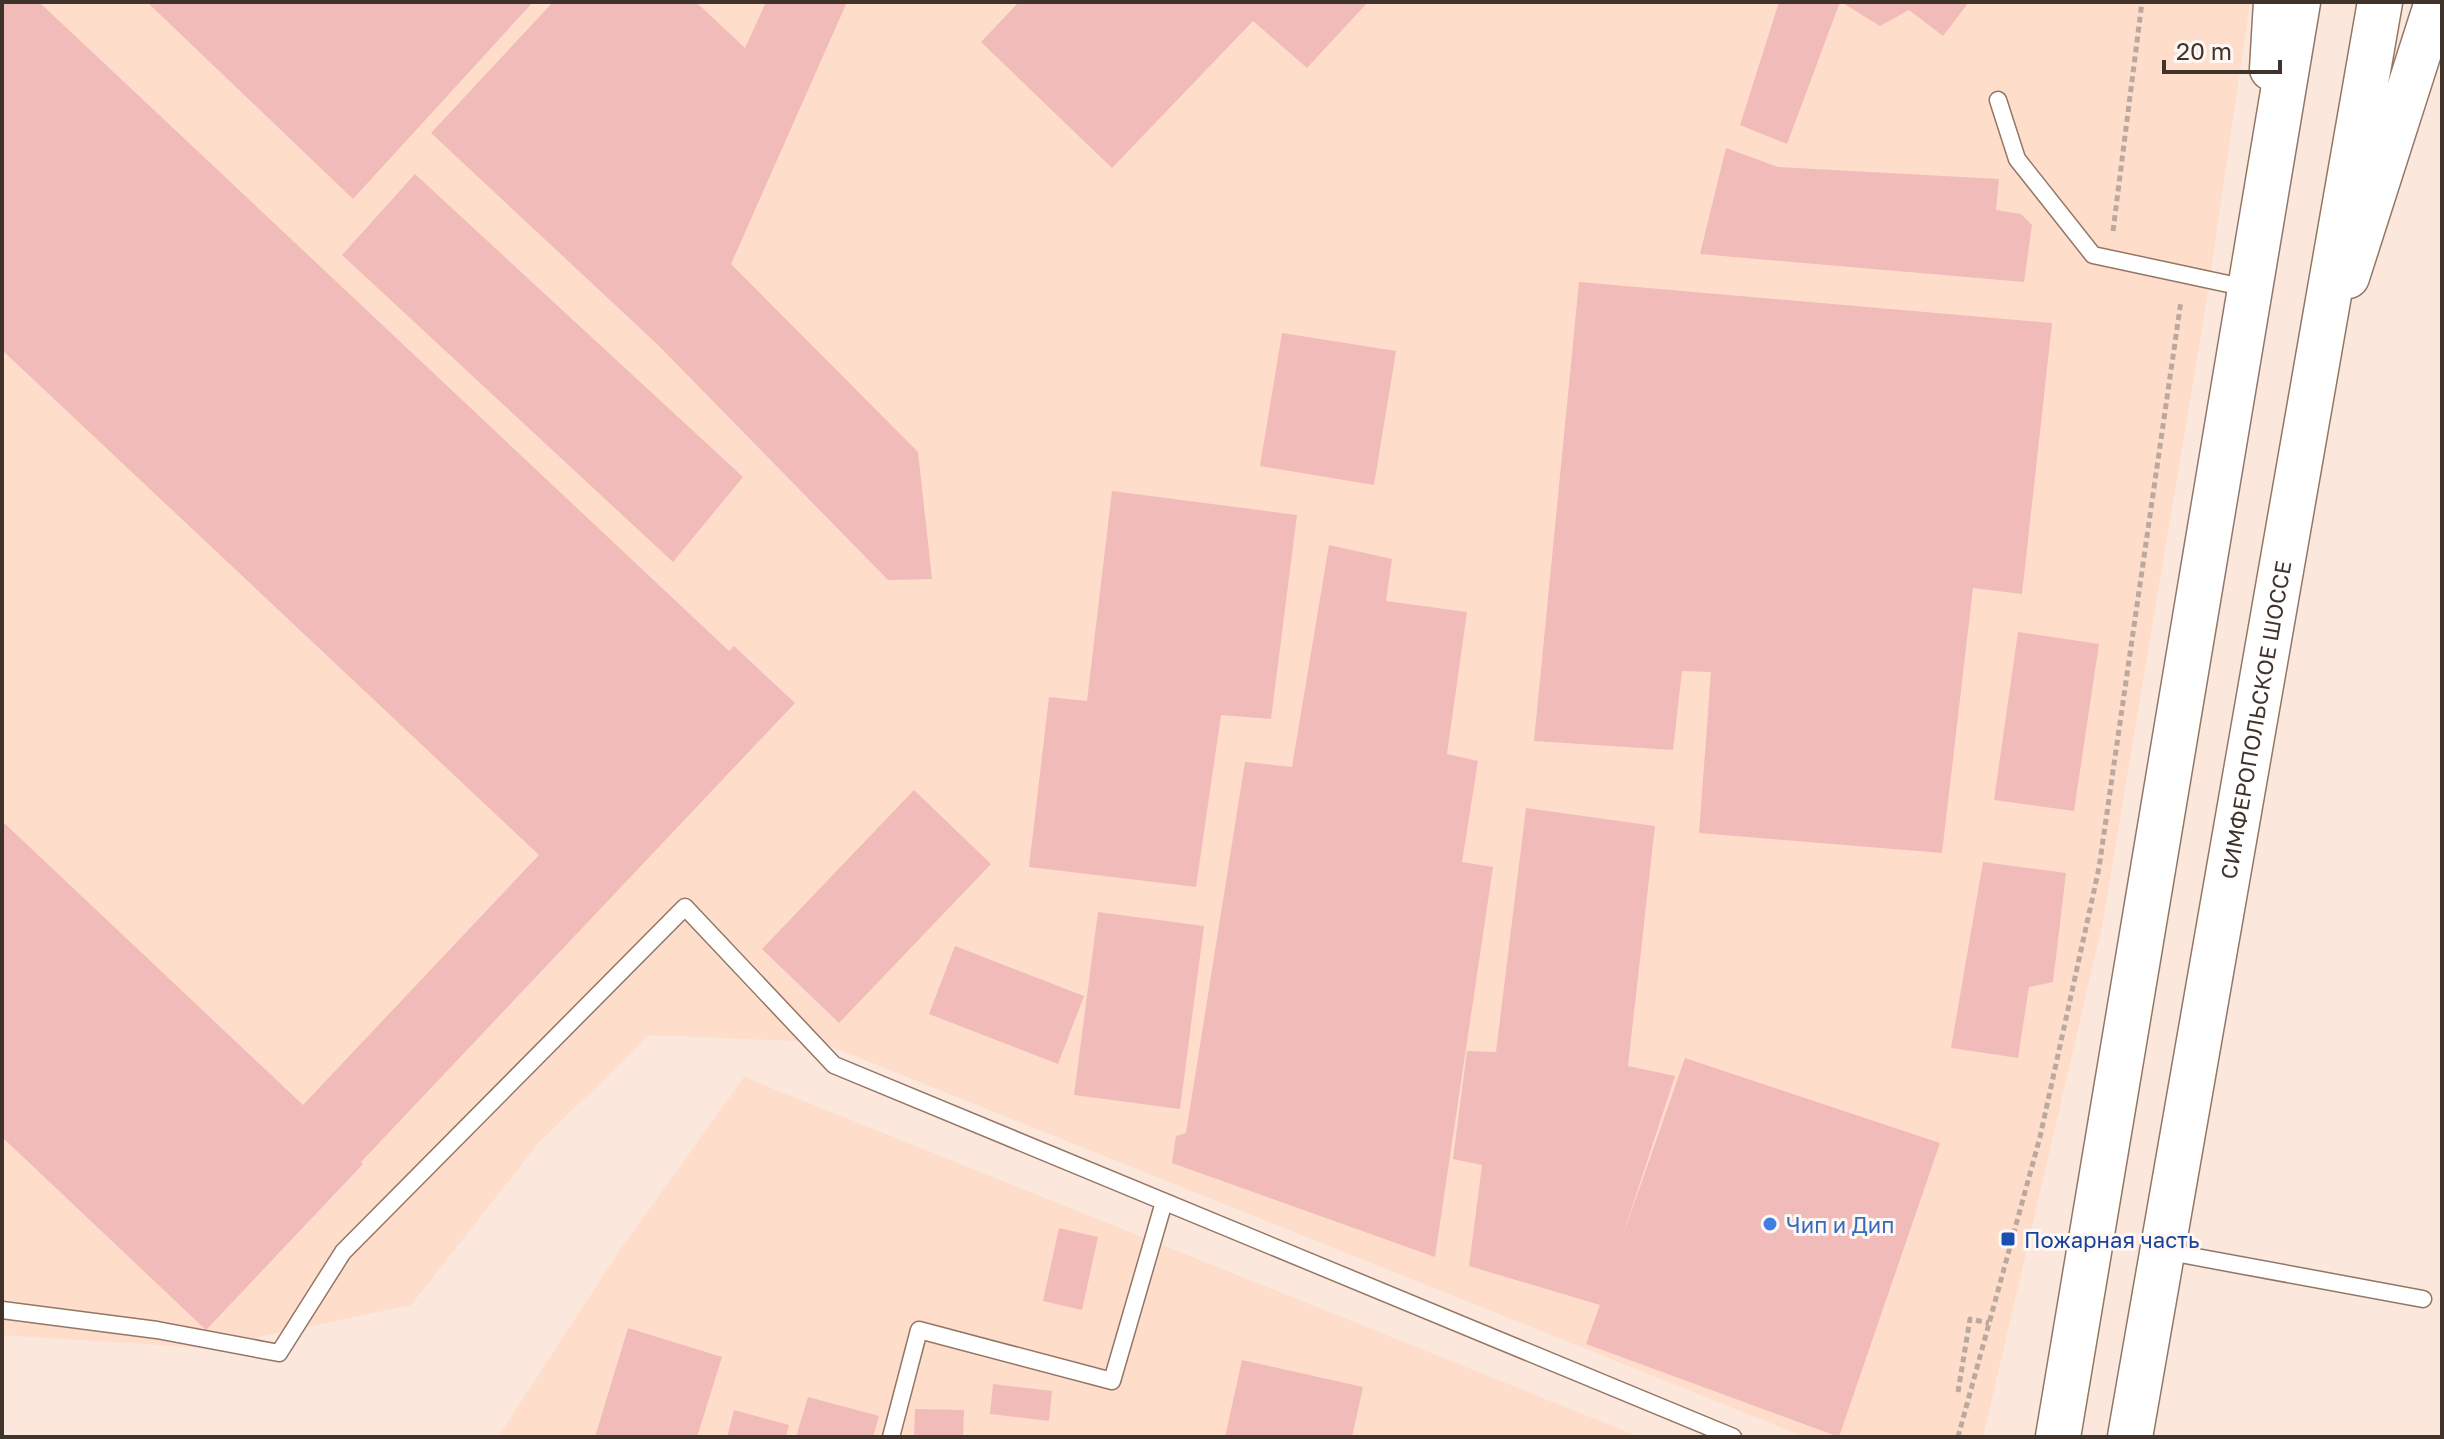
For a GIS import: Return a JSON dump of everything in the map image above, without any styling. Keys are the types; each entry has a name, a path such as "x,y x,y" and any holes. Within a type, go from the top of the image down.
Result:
{"main road":[{"path":"2268,173 2275,2"},
{"path":"2058,1437 2298,2"},
{"name":"СИМФЕРОПОЛЬСКОЕ ШОССЕ","path":"2130,1437 2380,2"},
{"path":"2311,405 2364,221 2436,2"}],"lane":[{"path":"1998,100 2017,159 2093,255 2249,289"},
{"path":"2,1310 157,1330 279,1353 343,1252 685,907 834,1065 1733,1437"},
{"path":"891,1437 919,1330 1112,1381 1164,1202"},
{"path":"2163,1251 2423,1299"}],"path":[{"path":"2110,259 2142,2"},
{"path":"1958,1437 2040,1137 2099,868 2185,277"},
{"path":"1958,1392 1970,1319 1989,1323"}],"shaded area":[{"path":"2,2 2250,2 2205,311 2102,926 1983,1437 1805,1437 820,1042 650,1035 540,1141 411,1305 207,1348 2,1335"},
{"path":"744,1077 1640,1437 498,1437 618,1253"}],"building":[{"path":"2,2 39,2 729,651 734,646 795,703 206,1330 2,1137 2,821 303,1105 539,855 2,350"},
{"path":"147,2 533,2 353,199"},
{"path":"553,2 696,2 745,48 766,2 847,2 731,264 918,452 932,579 888,580 657,344 431,133"},
{"path":"1019,2 1368,2 1307,68 1253,21 1112,168 981,42"},
{"path":"1779,2 1840,2 1787,144 1740,125"},
{"path":"1841,2 1969,2 1943,36 1909,10 1880,26"},
{"path":"1726,148 1778,167 1999,179 1996,210 2021,214 2032,225 2024,282 1700,254"},
{"path":"415,174 743,477 673,562 342,255"},
{"path":"1579,282 2052,323 2022,594 1973,588 1942,853 1699,833 1711,672 1682,671 1673,750 1534,741"},
{"path":"1282,333 1396,351 1374,485 1260,466"},
{"path":"1112,491 1297,515 1271,719 1221,715 1196,887 1029,867 1049,697 1087,701"},
{"path":"1329,545 1392,559 1386,601 1467,612 1447,754 1478,761 1462,862 1493,867 1435,1257 1172,1163 1176,1136 1186,1133 1245,762 1292,767"},
{"path":"2018,632 2099,644 2074,811 1994,800"},
{"path":"914,790 991,864 839,1023 762,949"},
{"path":"1526,808 1655,826 1628,1066 1675,1076 1621,1241 1685,1058 1940,1143 1839,1437 1586,1344 1600,1305 1469,1266 1482,1165 1453,1159 1467,1051 1496,1052"},
{"path":"1983,862 2066,873 2053,982 2029,987 2018,1058 1951,1048"},
{"path":"1098,912 1204,926 1180,1109 1074,1095"},
{"path":"955,946 1084,996 1058,1064 929,1014"},
{"path":"1059,1228 1098,1237 1082,1310 1043,1301"},
{"path":"628,1328 722,1357 697,1437 595,1437"},
{"path":"1242,1360 1363,1387 1352,1437 1225,1437"},
{"path":"993,1384 1052,1391 1049,1421 990,1414"},
{"path":"808,1397 879,1416 873,1437 796,1437"},
{"path":"915,1409 964,1410 963,1437 914,1437"},
{"path":"734,1410 789,1425 786,1437 727,1437"}],"place":[{"name":"Чип и Дип","path":"1770,1224"},
{"name":"Пожарная часть","path":"2008,1239"}]}
